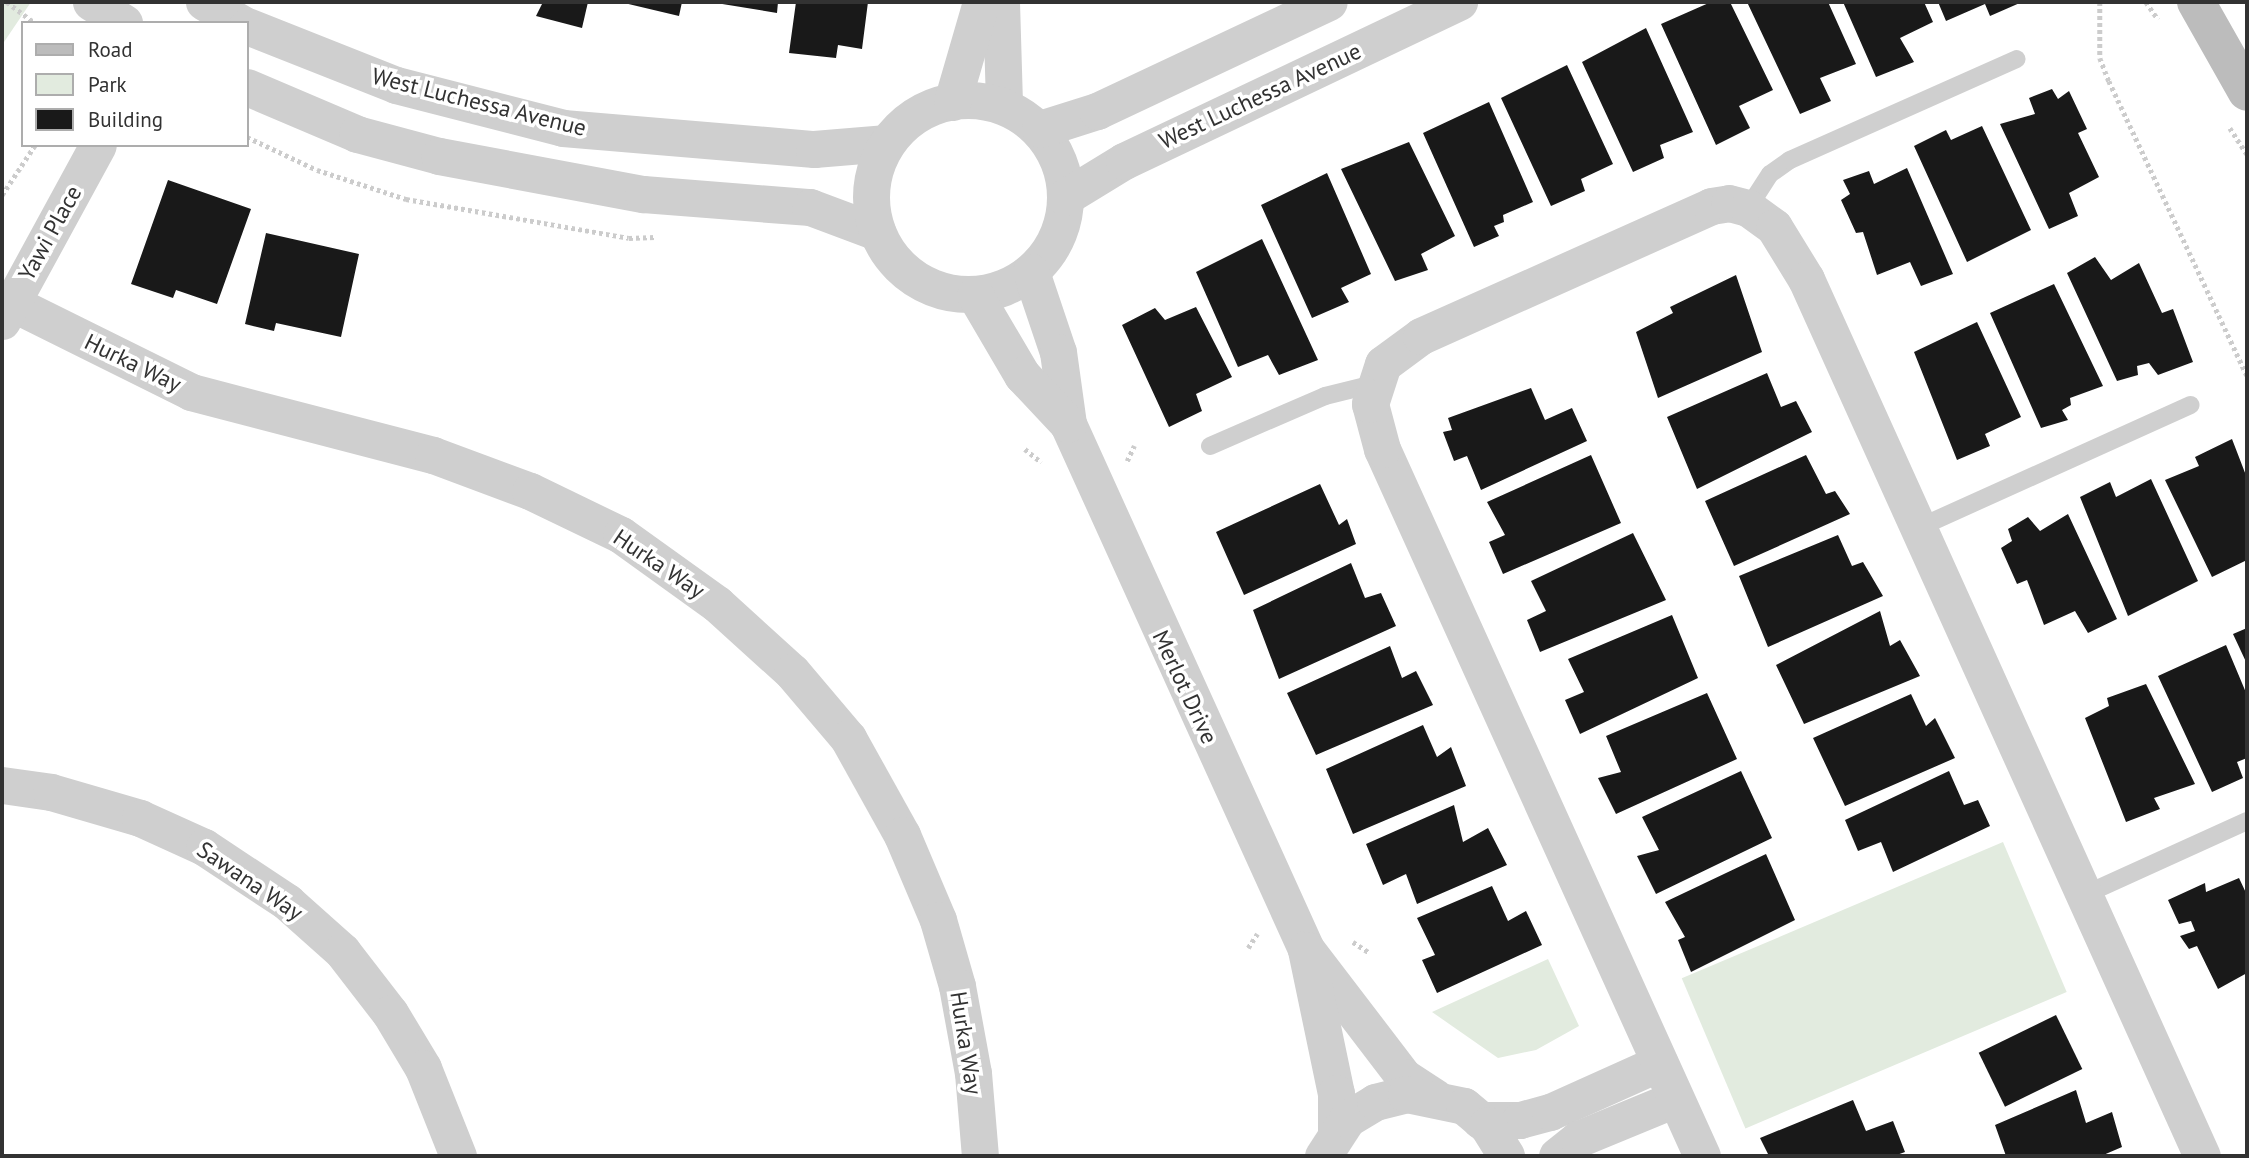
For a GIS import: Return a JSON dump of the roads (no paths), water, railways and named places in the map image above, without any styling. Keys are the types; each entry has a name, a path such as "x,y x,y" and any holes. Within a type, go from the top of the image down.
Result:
{"main road":[{"path":"2196,2 2247,92"}],"street":[{"path":"91,2 121,21"},
{"path":"204,2 237,21"},
{"path":"952,102 981,2"},
{"path":"1001,2 1004,106"},
{"path":"1040,130 1097,111 1329,2"},
{"name":"West Luchessa Avenue","path":"1065,197 1124,161 1459,2"},
{"name":"West Luchessa Avenue","path":"248,26 396,85 563,128 814,149 887,143"},
{"path":"248,87 357,134 452,159 643,194 810,207 877,232"},
{"path":"971,99 1004,106 1040,130 1054,149 1065,181 1065,215 1054,247 1031,272 1005,288 975,295 944,292 916,279 892,259 877,232 870,202 874,171 887,143 908,120 952,102 971,99"},
{"name":"Yawi Place","path":"7,312 97,147"},
{"path":"1702,1156 1382,449 1373,424 1373,384 1382,364 1421,336 1711,206 1729,203 1748,208 1774,227 1805,279 2202,1156"},
{"name":"Merlot Drive","path":"1031,272 1058,352 1068,424 1306,949 1336,1093 1325,1150"},
{"name":"Merlot Drive","path":"975,295 1023,375 1068,424"},
{"name":"Hurka Way","path":"7,312 191,391 433,455 530,491 621,535 718,604 792,672 848,738 902,835 938,920 957,986 973,1073 980,1156"},
{"name":"Sawana Way","path":"2,785 51,792 140,818 204,847 287,902 342,951 390,1013 423,1068 458,1156"},
{"name":"Merlot Drive","path":"1306,949 1404,1077 1435,1097"},
{"path":"1480,1120 1520,1119 1550,1112 1660,1063"},
{"name":"Merlot Drive","path":"1325,1150 1374,1101 1406,1094 1435,1097 1464,1106 1480,1120 1506,1156"},
{"path":"1557,1156 1578,1139 1675,1099"}],"lane":[{"path":"1748,208 1770,174 1790,160 2017,59"},
{"path":"1210,446 1325,396 1373,384"},
{"path":"1918,528 2190,405"},
{"path":"2084,895 2247,821"}]}
